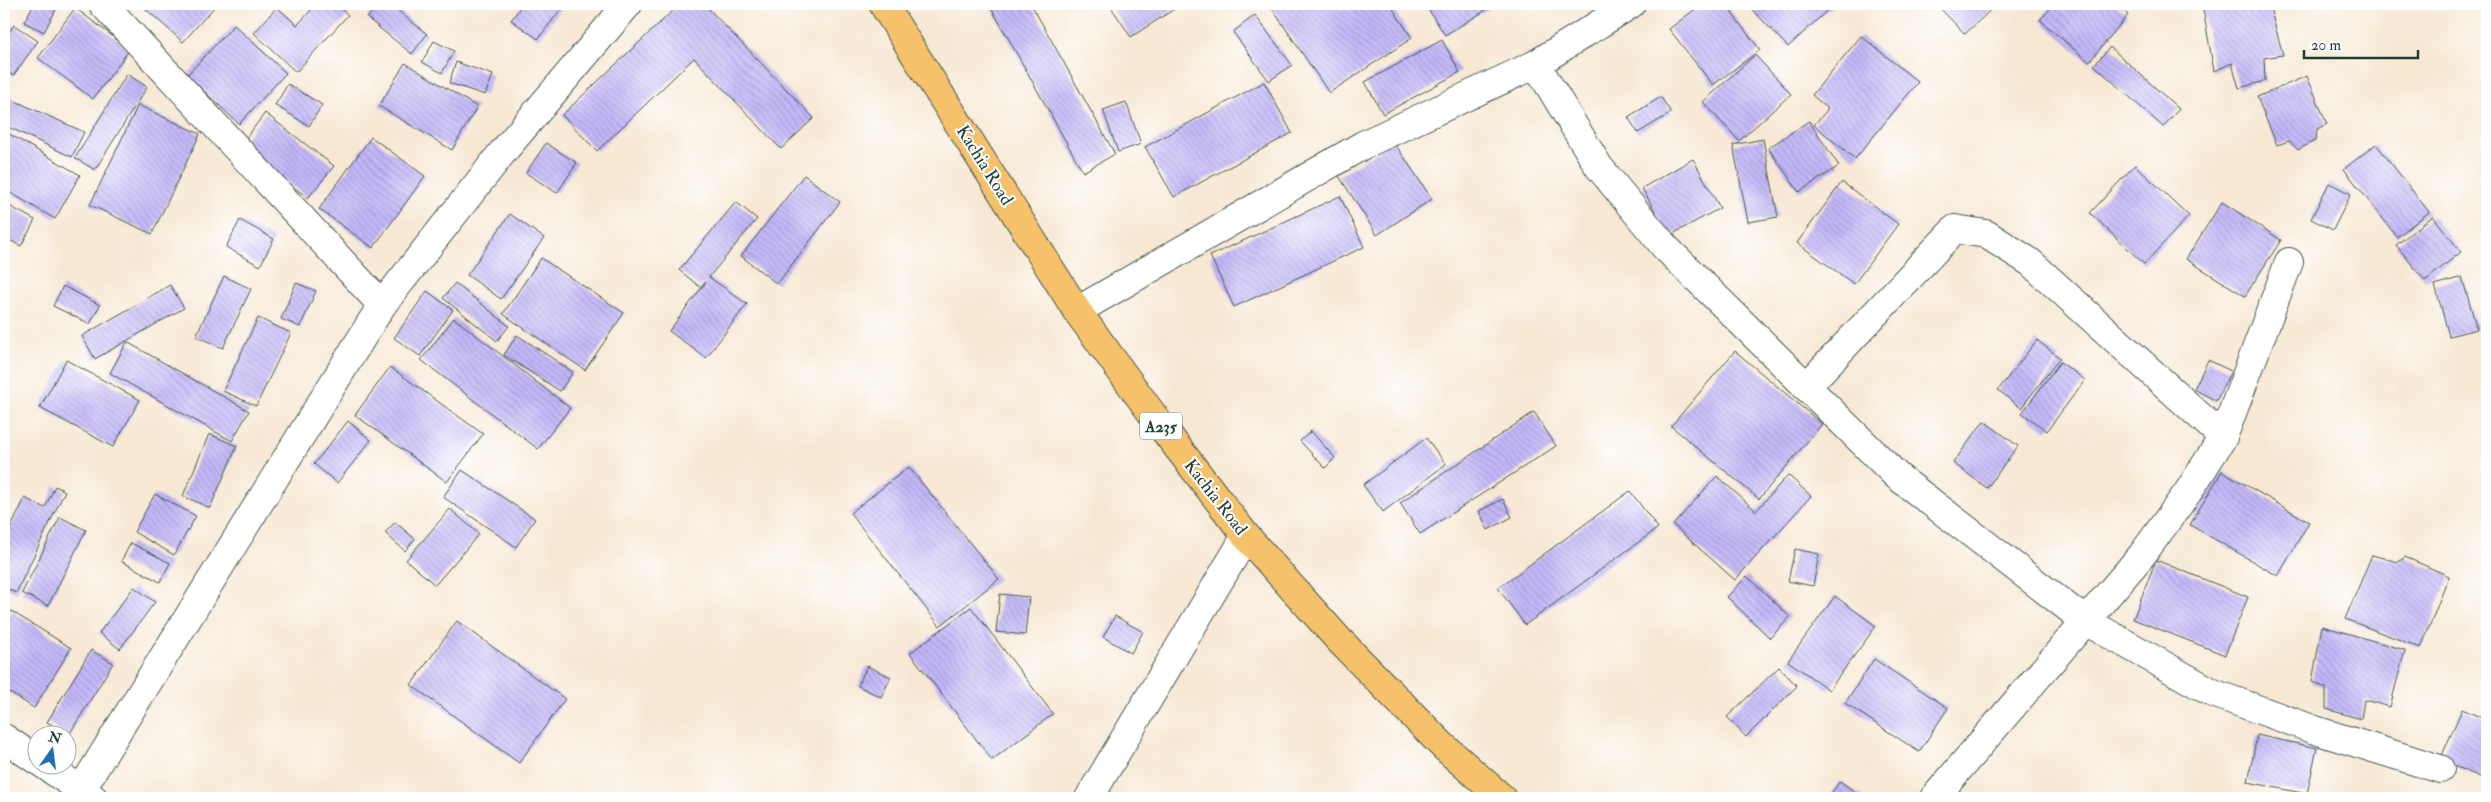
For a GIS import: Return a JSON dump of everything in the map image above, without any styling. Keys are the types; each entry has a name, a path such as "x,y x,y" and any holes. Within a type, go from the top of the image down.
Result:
{"highway":[{"name":"Kachia Road","path":"883,4 1077,311 1161,426 1246,536 1360,661 1443,746 1502,798"}],"street":[{"path":"103,4 382,305"},
{"path":"56,774 83,795 382,305 502,153 628,4"},
{"path":"1077,311 1363,145 1536,64 1631,4"},
{"path":"1536,64 1599,167 1665,247 1897,476 2084,620 2213,692 2315,730 2440,769"},
{"path":"1806,388 1955,229 1986,234 2030,262 2222,437"},
{"path":"1934,798 2084,620 2142,555 2188,492 2222,437 2289,262"},
{"path":"1089,798 1246,536"},
{"path":"4,738 28,754"}],"building":[{"path":"34,4 59,4 44,32 24,22"},
{"path":"140,4 217,4 183,42"},
{"path":"317,4 336,4 348,15 296,72 254,33 277,7 297,25"},
{"path":"379,4 390,4 427,34 412,54 367,18"},
{"path":"523,4 565,4 538,39 511,20"},
{"path":"680,4 704,4 814,118 781,149 694,58 597,151 562,115"},
{"path":"989,4 1031,4 1115,154 1083,172"},
{"path":"1109,4 1182,4 1131,37"},
{"path":"1269,4 1401,4 1393,9 1412,38 1329,93"},
{"path":"1425,4 1496,4 1445,35"},
{"path":"1702,4 1725,4 1760,50 1713,85 1669,29"},
{"path":"1747,4 1834,4 1788,47"},
{"path":"1936,4 1997,4 1965,34"},
{"path":"2054,4 2115,4 2128,15 2089,62 2040,20"},
{"path":"2227,4 2269,4 2283,55 2264,58 2265,81 2239,88 2232,63 2214,71 2203,9"},
{"path":"75,8 130,49 93,99 38,58"},
{"path":"1255,15 1292,65 1269,81 1233,32"},
{"path":"14,25 38,41 13,76 4,69 4,39"},
{"path":"234,25 286,73 239,124 187,75"},
{"path":"1861,36 1918,82 1855,159 1814,125 1828,109 1812,95"},
{"path":"1442,40 1460,72 1383,114 1365,82"},
{"path":"434,41 454,51 442,73 422,62"},
{"path":"2110,47 2179,109 2163,127 2094,65"},
{"path":"1755,55 1791,94 1739,141 1703,102"},
{"path":"456,62 493,75 485,95 449,83"},
{"path":"405,63 477,107 452,150 379,106"},
{"path":"127,74 147,87 95,170 75,158"},
{"path":"2307,76 2327,124 2317,129 2316,140 2298,150 2289,141 2277,145 2257,97"},
{"path":"1264,82 1292,133 1174,197 1145,147"},
{"path":"288,84 322,105 309,126 275,105"},
{"path":"4,96 84,132 72,157 4,125"},
{"path":"1661,97 1671,113 1638,133 1628,117"},
{"path":"1126,102 1141,144 1118,152 1103,110"},
{"path":"138,105 200,134 152,234 90,205"},
{"path":"265,113 334,166 308,198 240,146"},
{"path":"1809,121 1839,166 1799,192 1768,148"},
{"path":"4,131 80,175 55,219 4,189"},
{"path":"371,137 425,176 373,248 319,209"},
{"path":"1763,139 1778,217 1748,222 1733,145"},
{"path":"1393,141 1432,199 1377,235 1339,176"},
{"path":"546,143 577,163 557,193 526,173"},
{"path":"2376,144 2429,212 2397,237 2344,169"},
{"path":"1693,159 1720,208 1669,236 1642,188"},
{"path":"2135,165 2189,216 2144,264 2090,213"},
{"path":"804,175 840,202 777,284 741,256"},
{"path":"1842,182 1898,224 1854,284 1797,243"},
{"path":"2329,183 2351,194 2333,230 2311,219"},
{"path":"1340,196 1364,247 1234,307 1210,256"},
{"path":"736,202 757,219 709,277 747,304 706,358 669,331 706,282 700,287 679,270"},
{"path":"2222,202 2281,240 2245,296 2186,259"},
{"path":"4,203 35,220 21,246 4,237"},
{"path":"510,214 544,238 501,299 467,275"},
{"path":"2433,216 2461,252 2425,281 2396,245"},
{"path":"240,220 274,239 260,266 226,247"},
{"path":"541,258 624,313 585,370 503,314"},
{"path":"224,276 251,289 223,348 196,336"},
{"path":"2462,277 2477,329 2449,336 2435,285"},
{"path":"296,283 316,291 300,327 281,319"},
{"path":"455,283 509,326 497,341 443,298"},
{"path":"170,285 184,308 95,359 82,336"},
{"path":"63,286 100,305 90,324 53,306"},
{"path":"427,291 453,310 420,356 394,338"},
{"path":"258,318 291,333 256,406 223,391"},
{"path":"454,318 570,408 538,449 421,360"},
{"path":"517,335 573,372 560,391 504,355"},
{"path":"2037,340 2060,358 2021,408 1998,390"},
{"path":"127,342 249,411 232,441 110,373"},
{"path":"1735,351 1822,424 1759,499 1671,426"},
{"path":"66,360 140,400 113,447 40,408"},
{"path":"2208,360 2231,371 2216,401 2194,389"},
{"path":"2060,362 2085,380 2047,431 2022,413"},
{"path":"390,367 483,434 447,482 355,415"},
{"path":"1534,412 1556,446 1420,534 1400,503"},
{"path":"348,421 371,440 337,483 314,464"},
{"path":"1984,421 2018,446 1987,488 1953,463"},
{"path":"1311,431 1335,458 1325,468 1300,441"},
{"path":"209,434 237,446 210,508 183,496"},
{"path":"1426,438 1446,464 1383,512 1363,485"},
{"path":"909,467 999,579 940,626 850,513"},
{"path":"462,470 535,519 516,547 443,497"},
{"path":"2222,471 2309,522 2278,576 2190,525"},
{"path":"1788,475 1811,496 1735,580 1673,525 1717,476 1756,511"},
{"path":"55,486 65,491 16,593 4,587 4,542 25,498 45,508"},
{"path":"1630,491 1658,528 1525,625 1498,588"},
{"path":"155,494 196,516 174,555 134,532"},
{"path":"1503,499 1512,517 1488,530 1479,511"},
{"path":"450,509 479,534 435,585 406,560"},
{"path":"60,517 86,530 48,606 22,593"},
{"path":"395,522 415,539 405,551 385,533"},
{"path":"131,543 170,563 160,582 121,561"},
{"path":"1795,549 1819,554 1813,586 1788,581"},
{"path":"2372,555 2398,562 2405,557 2449,576 2421,648 2345,619"},
{"path":"2156,560 2248,597 2225,655 2133,619"},
{"path":"1747,576 1790,617 1770,638 1727,597"},
{"path":"134,587 155,602 120,649 99,633"},
{"path":"1000,594 1029,597 1025,635 996,632"},
{"path":"1835,596 1876,626 1829,690 1788,661"},
{"path":"971,607 1053,714 992,760 910,653"},
{"path":"11,611 71,648 34,708 4,689 4,622"},
{"path":"1115,616 1143,632 1131,653 1103,637"},
{"path":"457,621 565,699 519,763 411,685"},
{"path":"2322,626 2405,650 2390,707 2364,700 2361,719 2326,709 2326,688 2312,682"},
{"path":"91,650 113,663 76,724 50,724 47,722"},
{"path":"1874,659 1948,708 1919,752 1845,703"},
{"path":"867,666 891,677 881,697 858,686"},
{"path":"1779,667 1797,686 1746,737 1727,717"},
{"path":"2462,709 2487,720 2487,780 2440,760"},
{"path":"2257,735 2317,748 2307,794 2248,782"},
{"path":"1840,781 1864,798 1828,798"}]}
